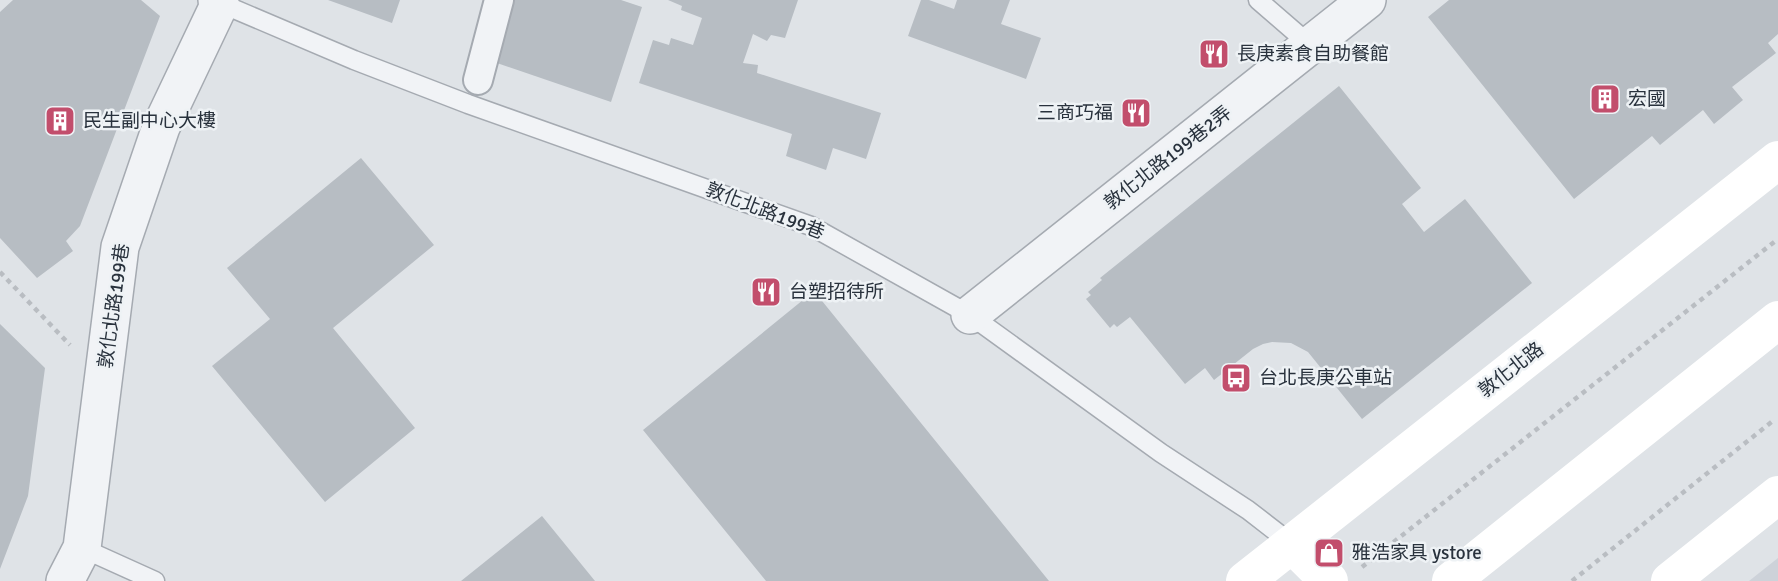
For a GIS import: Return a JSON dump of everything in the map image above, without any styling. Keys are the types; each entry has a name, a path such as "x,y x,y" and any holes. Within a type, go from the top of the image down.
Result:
{"main road":[{"name":"敦化北路","path":"1245,581 1778,160"},
{"path":"1451,581 1778,320"},
{"path":"1670,581 1777,497"},
{"path":"1292,544 1342,577"}],"street":[{"path":"478,80 499,0"},
{"name":"敦化北路199巷2弄","path":"970,315 1367,0"},
{"name":"敦化北路199巷","path":"65,581 82,548 120,247 161,127 218,2"}],"lane":[{"path":"1258,0 1310,45"},
{"name":"敦化北路199巷","path":"218,2 354,60 468,104 811,226 970,315 1161,453 1248,510 1292,544"},
{"path":"82,548 155,581"}],"path":[{"path":"1342,577 1778,239"},
{"path":"0,272 70,345"},
{"path":"1572,581 1774,420"}],"shaded area":[{"path":"1778,558 1778,581 1749,581"}],"building":[{"name":"民生副中心大樓","path":"13,0 141,0 160,16 80,226 66,241 73,251 37,278 0,238 0,12"},
{"path":"328,0 400,0 392,23"},
{"path":"515,0 621,0 642,7 611,102 494,62"},
{"path":"668,0 798,0 785,38 771,35 767,41 753,34 743,63 758,65 757,73 881,113 866,159 833,148 826,170 786,156 792,134 639,83 653,40 669,45 671,38 693,45 702,18 681,10 682,6"},
{"path":"921,0 929,0 954,9 957,0 1010,0 1001,24 1041,38 1026,79 908,36"},
{"name":"宏國","path":"1449,0 1778,0 1778,34 1768,43 1776,53 1732,87 1743,100 1714,124 1703,110 1660,145 1652,136 1574,199 1428,17"},
{"path":"1339,86 1421,188 1402,204 1424,232 1465,199 1532,283 1362,419 1308,352 1291,343 1263,344 1214,380 1205,368 1185,384 1130,317 1117,327 1114,324 1110,328 1086,299 1091,295 1088,292 1102,280 1100,278"},
{"path":"361,158 434,245 333,328 415,428 325,502 212,366 270,319 227,268"},
{"path":"814,291 1049,581 766,581 643,430"},
{"path":"0,324 45,368 28,496 0,569"},
{"path":"542,516 595,581 461,581"}],"place":[{"name":"長庚素食自助餐館","path":"1214,54"},
{"name":"宏國","path":"1605,99"},
{"name":"三商巧福","path":"1136,113"},
{"name":"民生副中心大樓","path":"60,121"},
{"name":"台塑招待所","path":"766,292"},
{"name":"台北長庚公車站","path":"1236,378"},
{"name":"雅浩家具 ystore","path":"1329,553"}]}
